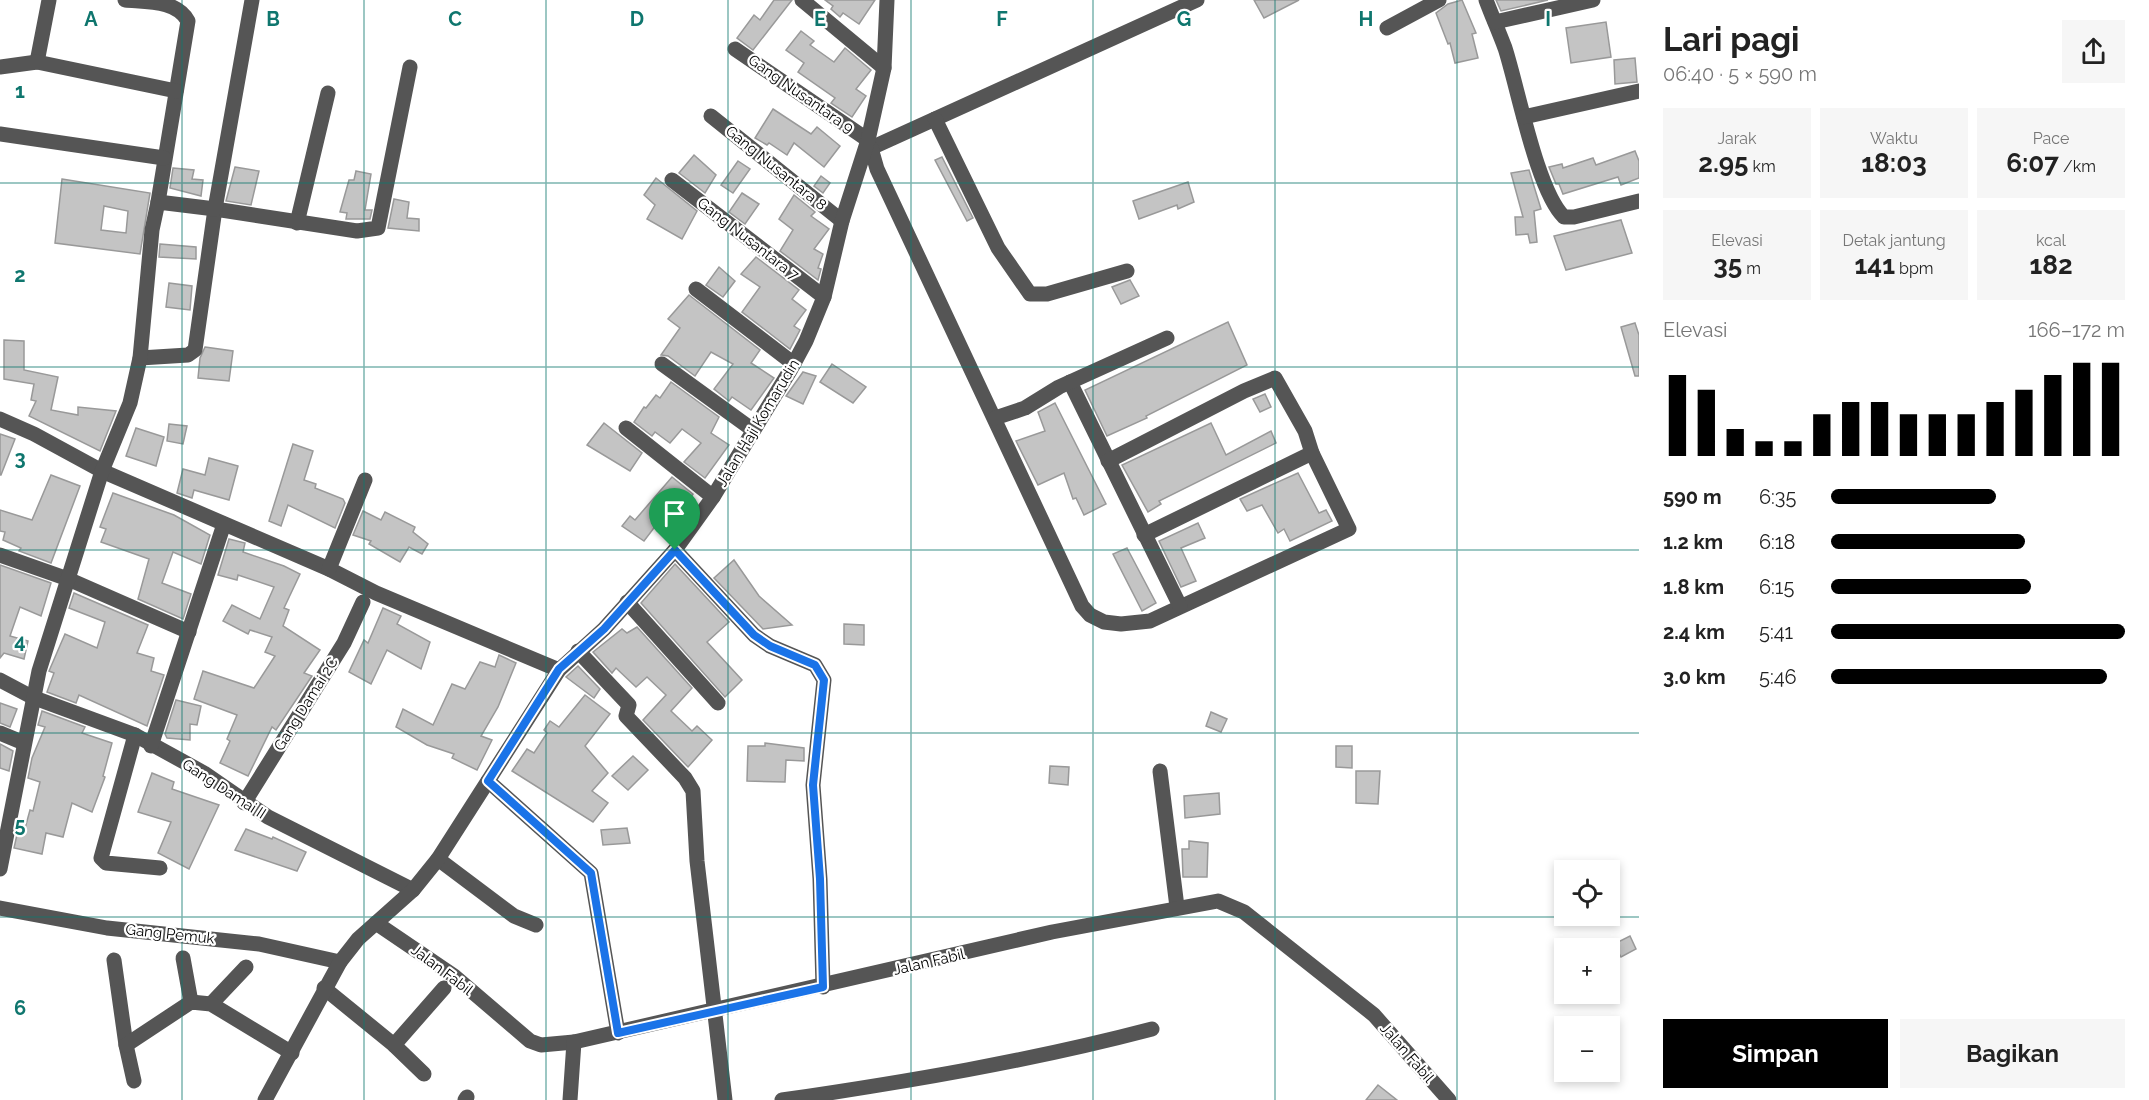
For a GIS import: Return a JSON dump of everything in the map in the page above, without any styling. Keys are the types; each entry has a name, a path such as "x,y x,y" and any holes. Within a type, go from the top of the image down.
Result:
{"street":[{"path":"37,62 49,0"},
{"path":"0,869 32,697 102,471 130,403 140,357 152,230 188,21 185,14 171,6 125,0"},
{"path":"140,357 188,354 195,350 215,209 252,0"},
{"path":"802,0 884,68"},
{"name":"Jalan Haji Komarudin","path":"265,1100 340,962 358,939 413,890 438,859 559,669 604,629 675,550 713,497 794,364 824,297 842,221 869,144 884,68 887,0"},
{"path":"1108,461 1244,391 1275,378 1305,431 1311,453 1349,529 1150,621 1104,622 1090,615 1055,551 995,418 932,290 877,169 869,144 935,119 1197,0"},
{"path":"1387,28 1439,0"},
{"path":"1486,0 1553,205 1564,217 1575,217 1639,201"},
{"path":"1495,22 1593,0"},
{"name":"Gang Nusantara 9","path":"735,48 869,144"},
{"path":"0,67 37,62 176,91"},
{"path":"158,202 357,231 378,228 410,67"},
{"path":"1524,117 1639,91"},
{"path":"297,223 328,93"},
{"name":"Gang Nusantara 8","path":"711,116 842,221"},
{"path":"935,119 998,248 1030,294 1047,294 1127,271"},
{"path":"0,134 164,158"},
{"name":"Gang Nusantara 7","path":"672,180 824,297"},
{"path":"696,290 794,364"},
{"path":"995,418 1025,408 1070,382 1167,338"},
{"path":"662,364 753,430"},
{"path":"1070,382 1180,606"},
{"path":"0,419 34,434 102,471 329,569 376,593 559,669"},
{"path":"626,428 713,497"},
{"path":"1144,535 1311,453"},
{"path":"329,569 365,480"},
{"path":"151,746 224,524"},
{"path":"675,550 754,635 770,646 815,665 824,680 813,785 820,879 823,987"},
{"path":"0,555 68,579 189,632"},
{"name":"Gang Damai 2C","path":"244,803 344,643 363,602"},
{"path":"627,602 718,703"},
{"path":"578,651 629,705 626,716 685,778 693,791 697,861 717,1011 725,1100"},
{"name":"Gang Damai II","path":"0,680 32,697 135,735 151,746 204,773 244,803 413,890"},
{"path":"0,733 24,743"},
{"path":"135,735 101,858 106,863 160,868"},
{"path":"1160,771 1177,907"},
{"path":"488,781 591,873 618,1033"},
{"path":"438,859 514,916 536,925"},
{"name":"Jalan Fabil","path":"376,923 454,976 530,1041 541,1045 574,1042 618,1033 1052,932 1218,901 1244,912 1374,1015 1449,1100"},
{"name":"Gang Pemuk","path":"0,908 107,928 259,944 340,962"},
{"path":"183,958 191,1002"},
{"path":"114,960 126,1045 134,1081"},
{"path":"211,1004 246,967"},
{"path":"324,988 394,1045 424,1074"},
{"path":"394,1045 444,988"},
{"path":"126,1045 191,1002 211,1004 292,1053"},
{"path":"782,1100 909,1081 1078,1048 1152,1029"},
{"path":"570,1100 574,1042"}],"building":[{"path":"774,0 792,0 753,50 737,38 754,15 760,20"},
{"path":"825,0 875,0 859,24 843,13 840,17 831,9 833,6"},
{"path":"1254,0 1299,0 1264,18"},
{"path":"1462,0 1476,33 1472,34 1478,58 1455,63 1450,43 1448,44 1436,13 1448,4"},
{"path":"1496,0 1548,0 1501,11"},
{"path":"1606,22 1611,57 1571,63 1566,28"},
{"path":"801,31 814,41 810,45 834,62 845,48 871,70 856,89 866,96 852,117 831,103 835,98 798,72 804,63 786,50"},
{"path":"1635,58 1637,82 1615,84 1614,60"},
{"path":"773,109 811,134 817,127 840,146 824,167 794,143 787,155 769,143 767,145 755,138"},
{"path":"1635,151 1639,161 1639,178 1621,185 1618,177 1563,194 1549,167 1562,164 1563,168 1593,158 1596,165"},
{"path":"694,155 716,175 705,193 679,173"},
{"path":"942,157 973,218 967,221 935,160"},
{"path":"738,161 750,169 733,193 721,185"},
{"path":"235,167 259,171 251,205 226,201"},
{"path":"173,168 194,170 192,179 203,180 201,196 170,188"},
{"path":"1529,170 1541,209 1534,211 1537,242 1530,243 1528,234 1516,235 1515,217 1523,217 1511,173"},
{"path":"356,171 371,174 365,210 372,210 370,219 346,219 347,213 340,212 349,180 354,180"},
{"path":"821,176 830,183 823,193 814,186"},
{"path":"656,178 697,211 682,239 647,219 655,205 644,195"},
{"path":"62,179 150,193 140,254 55,243","holes":["104,206 128,211 126,233 101,230"]},
{"path":"1188,182 1194,202 1178,209 1177,205 1139,219 1133,201"},
{"path":"742,193 759,204 745,224 729,212"},
{"path":"794,195 815,212 811,216 829,229 814,249 823,254 818,268 821,269 818,280 780,251 793,230 779,219"},
{"path":"394,199 409,202 407,218 419,219 419,231 388,228"},
{"path":"1621,220 1632,253 1566,270 1554,236"},
{"path":"160,244 196,247 196,259 159,257"},
{"path":"756,257 799,290 792,299 806,310 794,326 800,330 790,349 742,312 760,287 741,274"},
{"path":"719,267 735,281 723,297 706,285"},
{"path":"1130,280 1139,296 1121,304 1112,287"},
{"path":"169,283 192,286 190,310 166,307"},
{"path":"689,295 760,350 751,363 774,378 751,410 732,397 729,401 714,389 733,364 711,352 695,376 668,356 661,355 680,328 668,319"},
{"path":"1228,322 1247,365 1146,416 1147,418 1107,436 1085,390"},
{"path":"1635,323 1639,335 1639,376 1635,376 1621,327"},
{"path":"4,340 24,341 24,370 58,377 51,410 78,415 78,407 116,411 100,451 29,416 36,401 31,400 34,384 4,379"},
{"path":"205,347 233,351 229,381 198,378 200,358"},
{"path":"832,364 866,387 853,403 820,382"},
{"path":"803,372 816,376 803,404 786,396"},
{"path":"671,382 719,417 711,433 729,445 705,478 684,462 701,443 682,429 670,443 655,432 652,436 634,422 644,407 646,408 656,395 660,398"},
{"path":"1265,394 1271,407 1260,412 1253,399"},
{"path":"1055,403 1106,504 1084,515 1076,498 1073,499 1064,473 1038,485 1016,441 1045,431 1038,412"},
{"path":"604,423 642,453 630,471 587,445"},
{"path":"1211,423 1226,455 1271,431 1276,443 1159,501 1161,504 1148,512 1122,465"},
{"path":"169,424 187,426 183,444 167,441"},
{"path":"136,428 164,437 156,466 126,456"},
{"path":"0,434 15,439 1,475 0,475"},
{"path":"293,444 313,451 304,480 316,484 315,488 343,499 345,503 335,528 288,505 281,526 269,521"},
{"path":"209,458 238,466 229,500 194,490 192,498 177,493 183,469 205,475"},
{"path":"1298,473 1319,513 1326,510 1332,521 1290,541 1284,529 1278,533 1262,505 1247,511 1240,499"},
{"path":"51,475 80,486 51,563 19,551 21,548 3,540 5,532 0,531 0,510 32,520"},
{"path":"672,477 693,494 671,521 663,516 644,541 622,526 630,516 635,520"},
{"path":"113,493 174,515 210,535 201,564 173,552 162,583 191,594 183,619 138,599 149,559 101,542 106,529 100,527"},
{"path":"363,511 381,520 385,512 415,527 413,532 428,544 422,554 409,547 400,562 369,544 371,541 353,535"},
{"path":"1198,523 1205,538 1181,548 1196,581 1181,587 1159,541"},
{"path":"229,539 245,543 243,552 300,574 284,608 289,610 283,626 320,650 304,673 312,676 276,730 272,727 248,776 220,763 230,741 227,739 237,715 194,699 203,671 254,688 275,656 265,652 272,637 250,630 248,634 223,621 232,605 260,619 274,587 238,575 237,580 218,575"},
{"path":"1127,548 1156,603 1142,611 1113,554"},
{"path":"734,560 759,596 792,625 763,629 714,578"},
{"path":"675,564 729,622 707,642 742,680 725,697 641,603"},
{"path":"0,565 51,583 41,616 20,607 10,636 28,641 24,659 4,653 0,658"},
{"path":"74,593 148,625 137,653 154,658 151,671 164,675 147,726 79,695 76,703 47,692 54,673 49,671 65,634 97,648 105,622 69,608"},
{"path":"383,608 401,616 397,624 430,642 421,669 387,650 371,684 349,672 364,640 368,643"},
{"path":"844,624 864,625 864,645 844,644"},
{"path":"637,627 692,688 671,711 692,731 697,726 712,740 688,767 643,720 666,695 647,677 636,687 616,668 612,673 593,652 622,629 627,633"},
{"path":"499,655 516,663 498,707 481,736 492,740 477,770 452,758 454,754 427,745 396,727 403,709 433,725 452,684 465,689 480,662 495,667"},
{"path":"578,666 600,689 594,698 566,677"},
{"path":"585,695 610,714 585,746 608,773 592,791 608,803 593,822 512,771 527,749 534,753 547,733 544,730 550,721 559,727"},
{"path":"176,700 201,706 197,725 190,724 190,740 167,738 165,734"},
{"path":"0,703 17,709 10,727 0,723"},
{"path":"42,711 85,727 82,733 112,743 103,776 105,777 92,812 72,803 63,837 46,833 42,854 14,848 18,830 24,832 30,810 33,811 40,782 28,778 32,758 45,727 38,725"},
{"path":"1211,712 1227,719 1221,732 1206,726"},
{"path":"765,743 804,748 804,761 786,760 785,782 747,781 748,746 765,746"},
{"path":"0,744 13,751 9,771 0,768"},
{"path":"1336,746 1352,746 1352,768 1336,767"},
{"path":"633,756 648,770 628,790 612,776"},
{"path":"1050,766 1069,767 1068,785 1049,783"},
{"path":"1356,771 1380,771 1378,804 1356,803"},
{"path":"152,773 174,782 172,789 219,805 189,869 158,853 171,822 138,812"},
{"path":"1219,793 1220,814 1185,818 1184,796"},
{"path":"627,828 630,843 603,845 601,830"},
{"path":"246,829 272,839 273,837 306,852 297,871 235,850"},
{"path":"1189,841 1208,843 1207,877 1183,877 1182,849 1189,849"},
{"path":"1630,936 1636,949 1621,957 1620,941"},
{"path":"1378,1085 1397,1100 1366,1100"}],"route":[{"path":"675,550 754,635 770,646 805,658 821,671 824,680 813,785 820,879 823,987 618,1033 591,873 488,781 559,669 604,629 675,550"}]}
